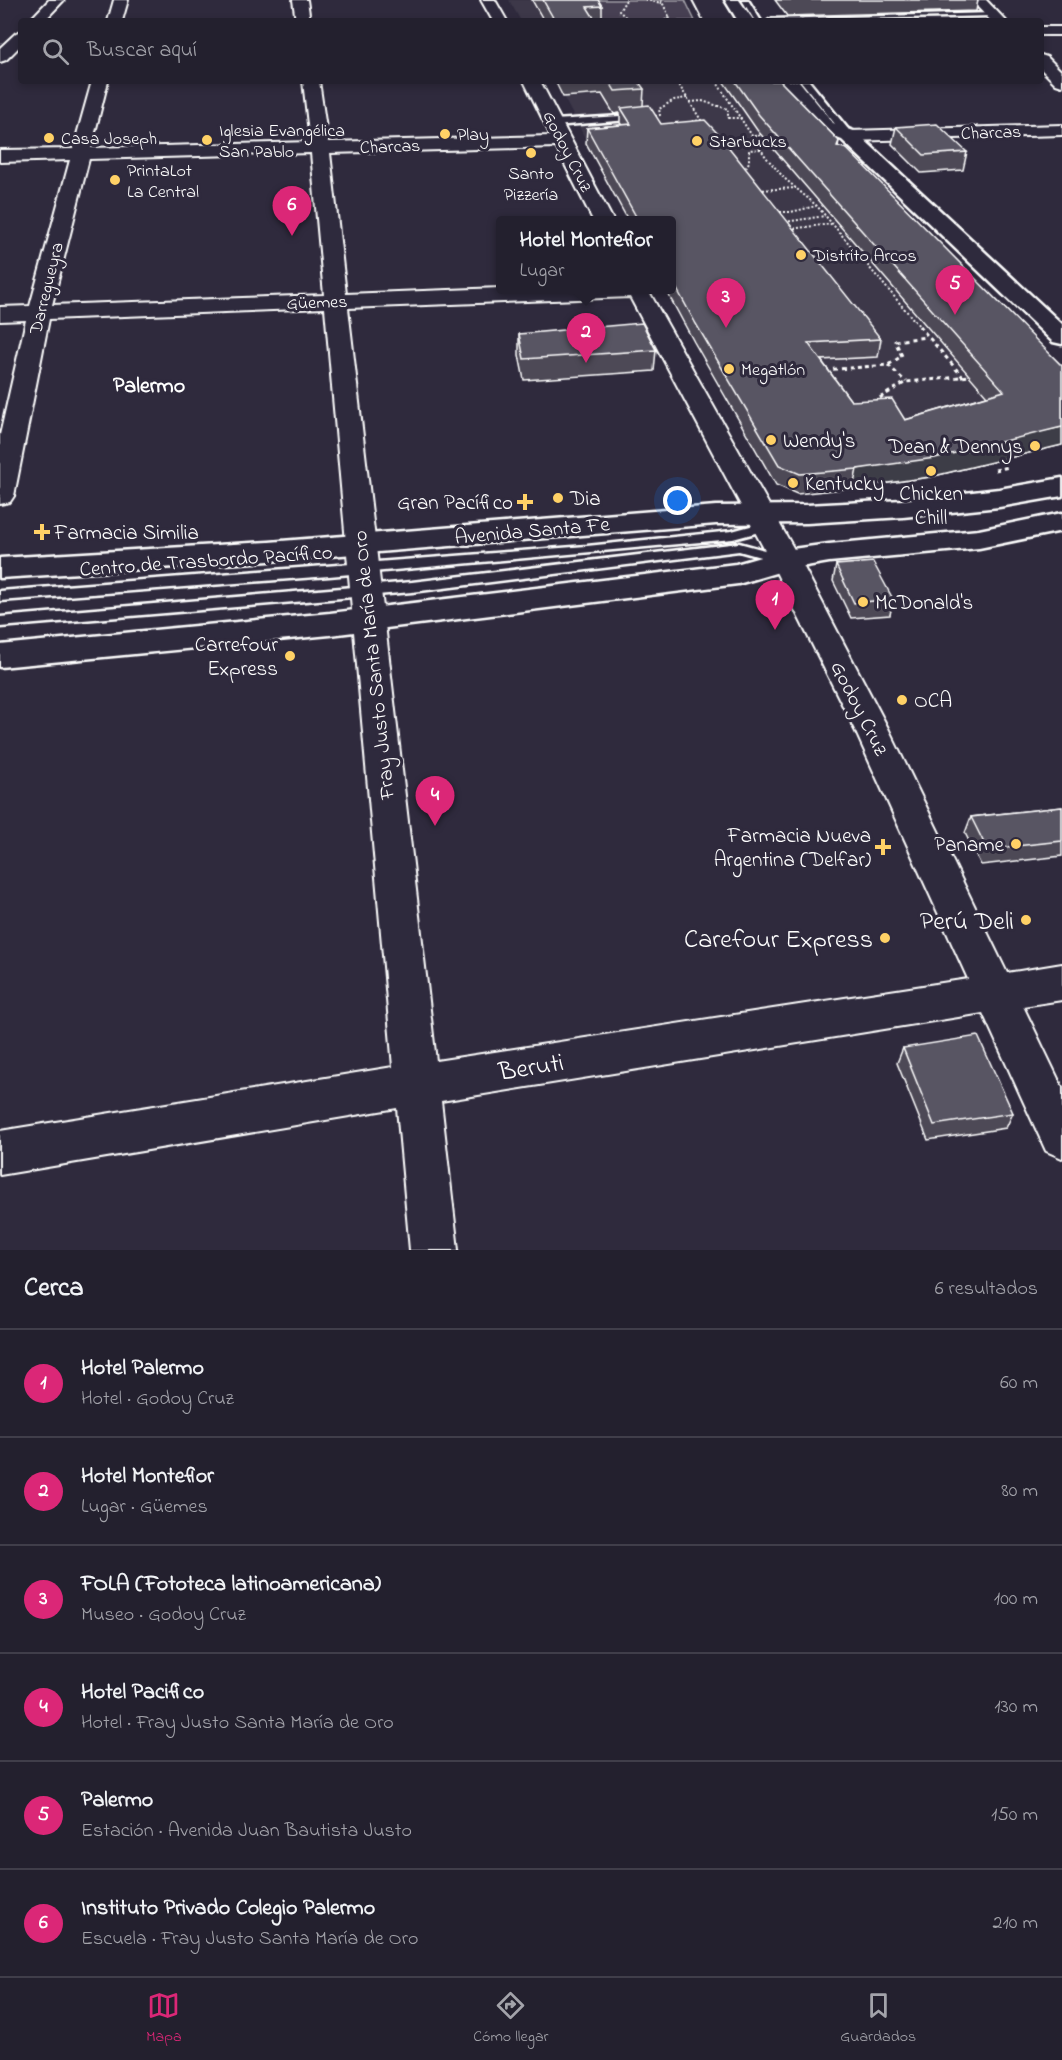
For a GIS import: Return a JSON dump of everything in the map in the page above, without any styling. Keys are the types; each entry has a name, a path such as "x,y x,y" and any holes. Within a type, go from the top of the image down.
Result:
{"main road":[{"path":"732,0 744,18"},
{"path":"759,0 769,18"},
{"path":"792,84 826,127 849,136 866,158 1062,337"},
{"path":"821,84 854,124 849,136"},
{"name":"Avenida Santa Fe","path":"0,656 363,581 722,515 763,520 807,514 966,503 1015,497 1062,487"},
{"name":"Avenida Santa Fe","path":"979,539 1062,522"},
{"name":"Avenida Santa Fe","path":"0,568 363,581 738,574 785,560 829,553 979,539 1062,539"}],"street":[{"path":"39,18 57,0"},
{"path":"117,18 121,0"},
{"path":"300,0 303,18"},
{"path":"488,0 498,18"},
{"path":"978,0 996,17"},
{"path":"1044,31 1062,31"},
{"path":"0,57 14,42"},
{"path":"1044,63 1062,81"},
{"name":"Darregueyra","path":"0,496 39,313 99,84"},
{"name":"Fray Justo Santa María de Oro","path":"310,84 320,148 363,581 435,1250"},
{"name":"Godoy Cruz","path":"534,84 601,216"},
{"name":"Charcas","path":"849,136 1062,130"},
{"name":"Charcas","path":"0,156 564,141"},
{"name":"Güemes","path":"0,314 535,294"},
{"name":"Godoy Cruz","path":"637,294 785,560 872,730 1062,1136"},
{"name":"Beruti","path":"0,1153 417,1084 1062,982"}],"lane":[{"path":"745,0 756,18"},
{"path":"940,18 996,17"},
{"path":"807,84 849,136"},
{"path":"555,123 648,116"},
{"name":"Centro de Trasbordo Pacífico","path":"0,596 363,581"},
{"name":"Centro de Trasbordo Pacífico","path":"0,622 363,581"}],"path":[{"path":"626,0 619,10 627,18"},
{"path":"645,0 662,1 670,18"},
{"path":"678,84 702,122 693,121"},
{"path":"718,84 761,149 784,178 817,206 857,256 963,377"},
{"path":"648,116 660,115 659,109 664,104 687,98"},
{"path":"690,102 717,104 728,109 728,118 742,118"},
{"path":"754,136 762,135"},
{"path":"740,174 749,162 749,150 761,149"},
{"path":"757,190 797,188"},
{"path":"767,212 790,212 817,206"},
{"path":"781,222 825,216"},
{"path":"780,228 831,224"},
{"path":"803,257 857,256"},
{"path":"819,370 888,364 902,356 895,341 927,337"},
{"path":"888,364 906,382"},
{"path":"867,405 906,382 971,376"},
{"path":"994,470 1008,467"}],"shaded area":[{"path":"509,0 663,0 652,18 519,18"},
{"path":"584,0 685,0 694,18 596,18"},
{"path":"775,0 859,0 874,16 978,13 983,18 788,18"},
{"name":"Distrito Arcos","path":"557,84 768,84 1058,386 765,463 668,294 676,294 676,216 626,216"}],"building":[{"path":"543,0 598,0 602,6 587,7 594,18 553,18"},
{"path":"611,84 640,84 644,89 615,91"},
{"name":"Distrito Arcos","path":"737,84 783,84 839,141 837,146 847,149 1062,366 1062,427 935,458 857,469 800,474 779,465 676,287 676,216 636,216 587,128 631,124 621,108 649,105 661,124 705,120 881,339 808,343 851,401 892,399 905,420 1004,391 759,115"},
{"path":"937,124 967,152 924,155 896,127"},
{"path":"642,323 656,350 524,359 519,334"},
{"path":"873,562 893,599 854,603 836,565"},
{"path":"1062,807 1062,841 987,849 971,817"},
{"path":"978,1036 1013,1113 934,1125 903,1048"}],"railway":[{"path":"692,0 701,18"}],"place":[{"name":"Play","path":"445,134"},
{"name":"Casa Joseph","path":"49,138"},
{"name":"Iglesia Evangélica San Pablo","path":"207,140"},
{"name":"Starbucks","path":"697,141"},
{"name":"Santo Pizzería","path":"531,153"},
{"name":"PrintaLot La Central","path":"115,180"},
{"name":"Instituto Privado Colegio Palermo","path":"292,236"},
{"name":"Distrito Arcos","path":"801,255"},
{"name":"Palermo","path":"955,315"},
{"name":"FOLA (Fototeca latinoamericana)","path":"726,328"},
{"name":"Hotel Monteflor","path":"586,363"},
{"name":"Megatlón","path":"729,369"},
{"name":"Wendy's","path":"771,440"},
{"name":"Dean & Dennys","path":"1035,446"},
{"name":"Chicken Chill","path":"931,471"},
{"name":"Kentucky","path":"793,483"},
{"name":"Dia","path":"558,498"},
{"name":"Gran Pacífico","path":"525,502"},
{"name":"Farmacia Similia","path":"42,532"},
{"name":"McDonald's","path":"863,602"},
{"name":"Hotel Palermo","path":"775,630"},
{"name":"Carrefour Express","path":"290,656"},
{"name":"OCA","path":"902,700"},
{"name":"Hotel Pacifico","path":"435,826"},
{"name":"Paname","path":"1016,844"},
{"name":"Farmacia Nueva Argentina (Delfar)","path":"883,847"},
{"name":"Perú Deli","path":"1026,920"},
{"name":"Carefour Express","path":"885,938"}],"district":[{"name":"Palermo","path":"149,384"}]}
